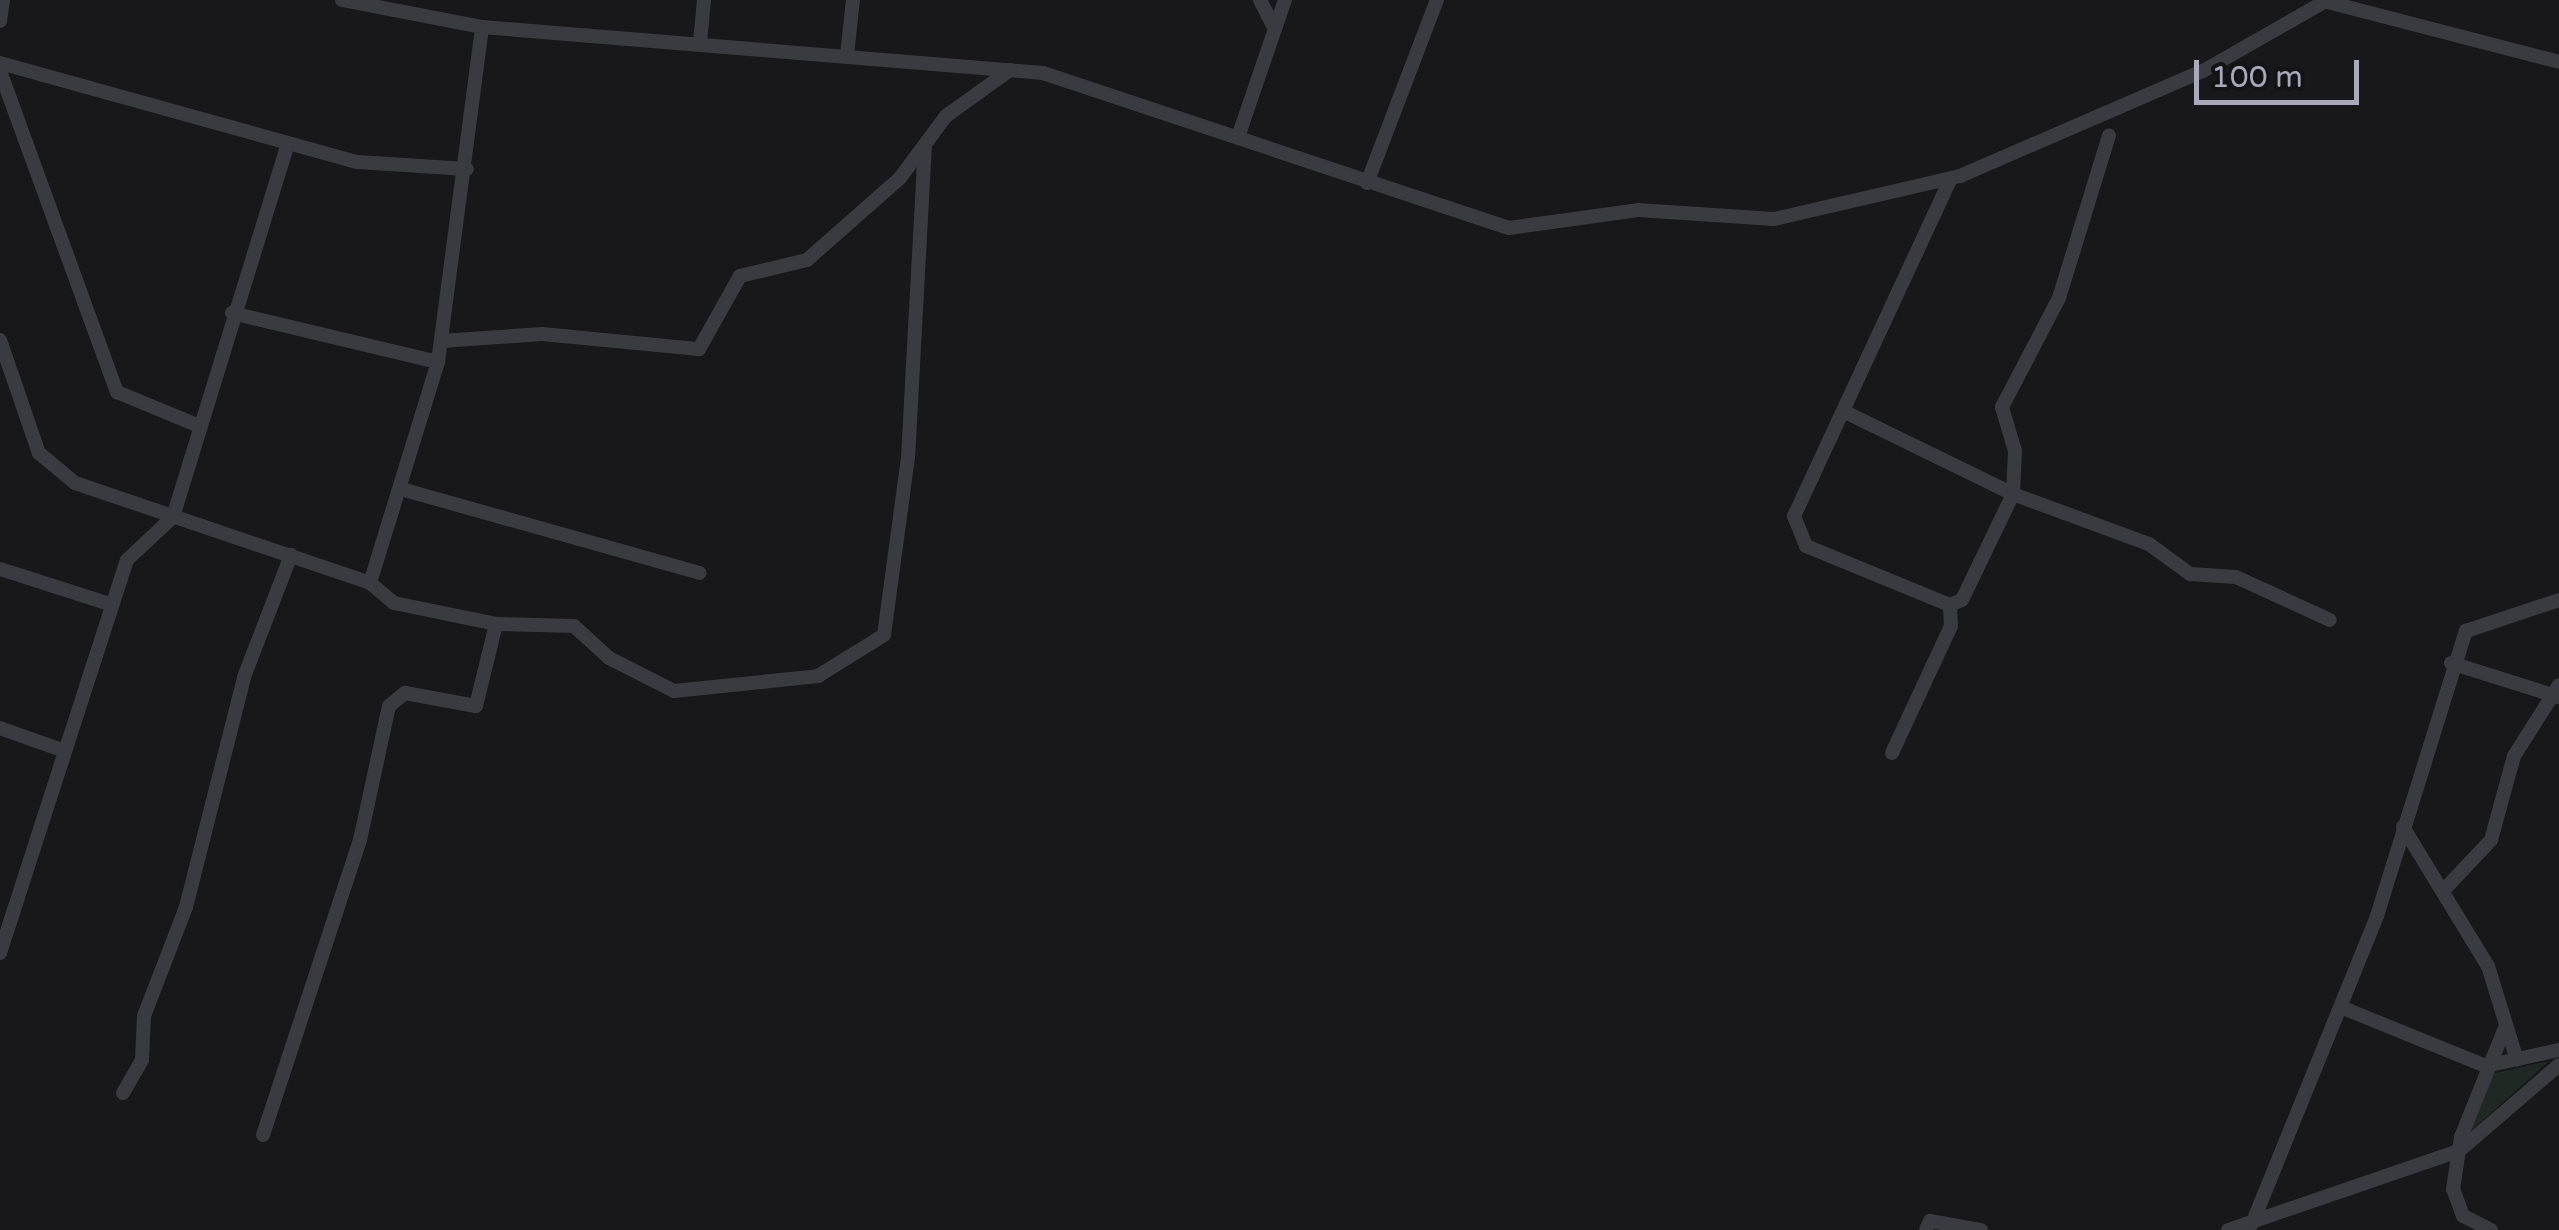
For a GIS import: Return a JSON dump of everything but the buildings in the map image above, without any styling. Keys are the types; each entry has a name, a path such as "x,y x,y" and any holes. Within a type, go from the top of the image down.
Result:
{"street":[{"path":"0,21 3,0"},
{"path":"342,0 482,27 1010,70 1100,86 1368,183 1509,228 1638,210 1774,219 1951,178 2202,71 2322,1 2559,62"},
{"path":"700,42 704,0"},
{"path":"847,56 853,0"},
{"path":"1260,0 1275,29"},
{"path":"1238,137 1285,0"},
{"path":"1368,183 1436,0"},
{"path":"370,583 438,362 467,169 482,27"},
{"path":"0,67 358,162 467,169"},
{"path":"0,67 117,392 199,426"},
{"path":"442,341 542,334 699,349 740,276 806,260 926,148 946,116 1010,70"},
{"path":"1951,178 1794,516 1806,546 1950,605 1962,600 2013,494 2015,451 2002,406 2059,298 2108,135"},
{"path":"0,953 59,748 96,669 110,604 133,549 173,518 232,313 288,143"},
{"path":"0,340 39,453 56,472 173,518 370,583 394,603 496,624 574,626 608,658 679,692 818,676 881,639 908,458 926,148"},
{"path":"232,313 438,362"},
{"path":"1844,412 2013,494 2149,544 2190,574 2236,577 2330,620"},
{"path":"401,489 698,573"},
{"path":"123,1093 142,1060 144,1016 186,907 244,678 291,555"},
{"path":"0,569 110,604"},
{"path":"2252,1224 2343,1008 2403,827 2451,663 2466,631 2559,600"},
{"path":"1892,753 1951,626 1950,605"},
{"path":"263,1135 360,840 388,706 405,693 476,706 496,624"},
{"path":"2444,891 2491,840 2514,756 2557,692 2451,663"},
{"path":"0,728 59,748"},
{"path":"2403,827 2488,966 2504,1030 2518,1060"},
{"path":"2343,1008 2486,1066 2559,1050"},
{"path":"2491,1230 2463,1216 2454,1189 2459,1151 2486,1066 2504,1030"},
{"path":"2228,1230 2459,1151 2559,1064"},
{"path":"1926,1230 1930,1222 1981,1230"}],"shaded area":[{"path":"2549,1061 2470,1132 2491,1074"}]}
